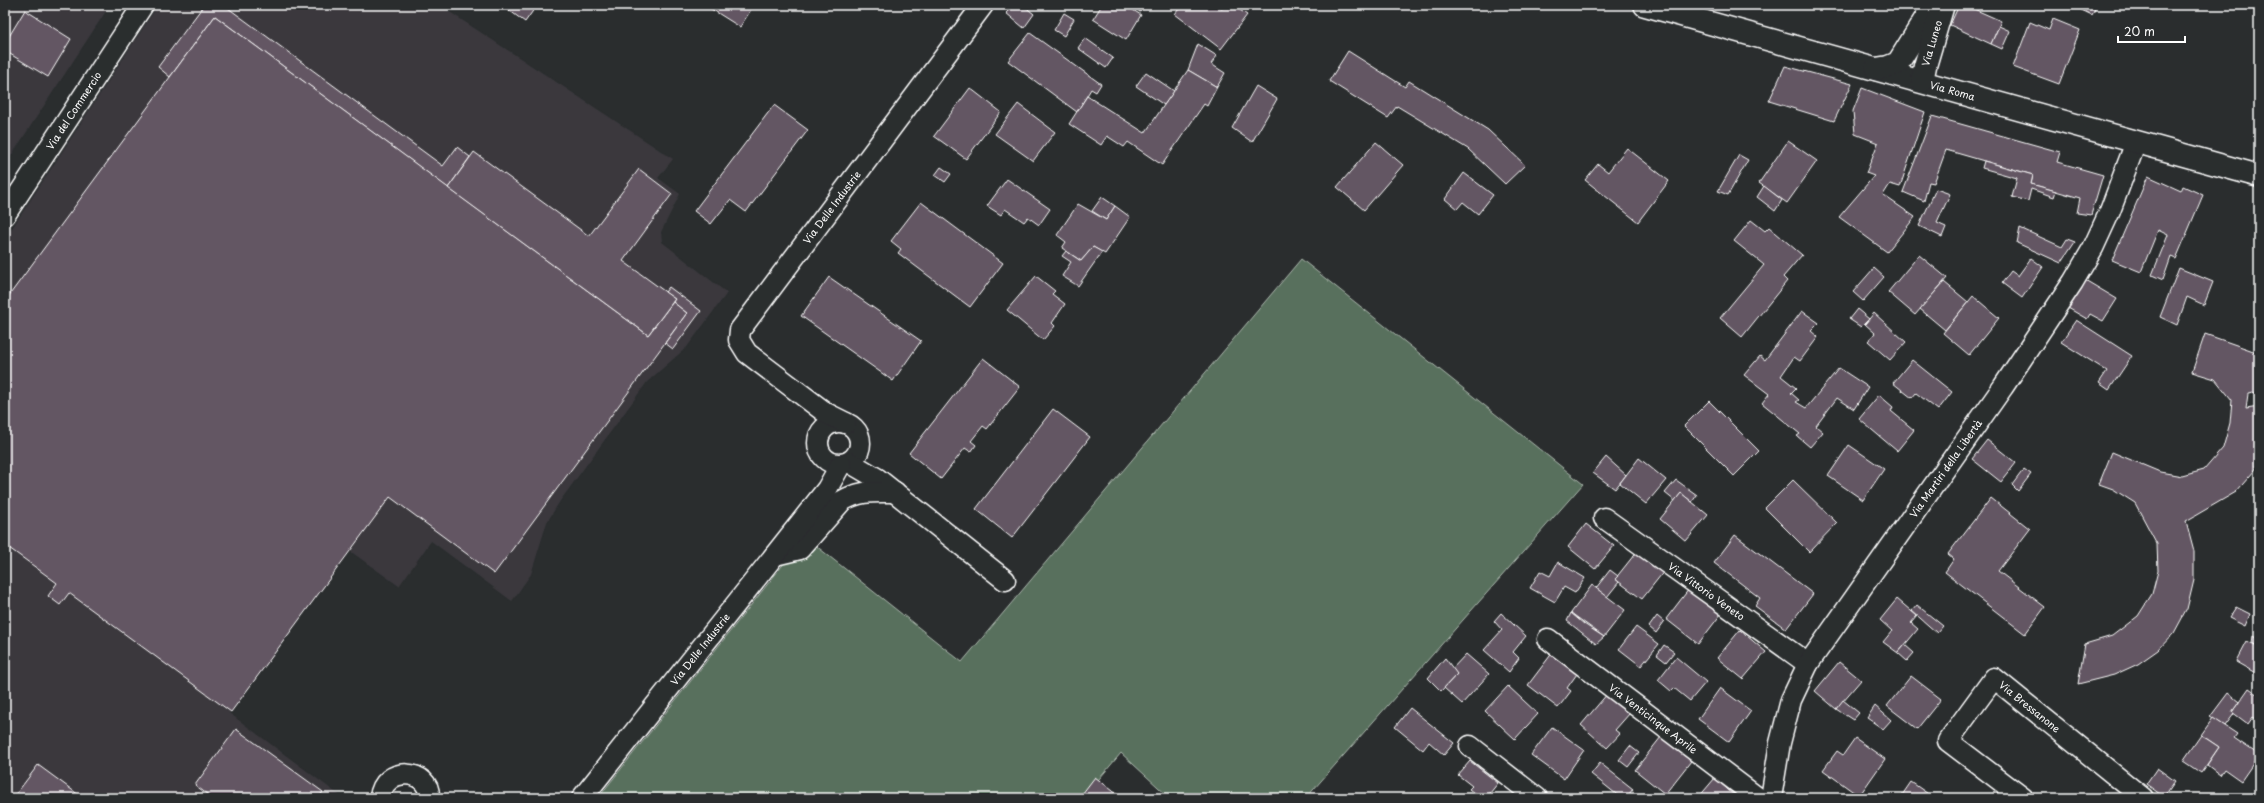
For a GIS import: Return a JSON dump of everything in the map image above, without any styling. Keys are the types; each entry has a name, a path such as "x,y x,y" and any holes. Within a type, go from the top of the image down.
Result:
{"street":[{"name":"Via del Commercio","path":"5,215 143,5"},
{"name":"Via Delle Industrie","path":"582,798 818,501 824,483 858,435 853,428 806,398 743,350 739,340 740,330 983,5"},
{"name":"Via Roma","path":"1646,5 2259,176"},
{"name":"Via Luneo","path":"1876,69 1888,67 1898,63 1934,5"},
{"name":"Via Luneo","path":"1922,81 1943,5"},
{"name":"Via Martiri della Libertà","path":"1771,798 1780,743 1790,700 1808,664 2003,387 2073,282 2093,248 2110,211 2136,142"},
{"name":"Via Delle Industrie","path":"806,398 817,421 820,435 819,450 843,458"},
{"path":"820,435 824,428 832,424 846,424"},
{"path":"843,458 878,479 1005,580"},
{"path":"775,555 800,549 842,501 850,496 869,492 895,492"},
{"name":"Via Vittorio Veneto","path":"1604,518 1808,664"},
{"name":"Via Venticinque Aprile","path":"1548,639 1758,798"},
{"name":"Via Bressanone","path":"2024,798 1948,741 1994,678 2143,798"},
{"path":"1470,746 1537,798"},
{"path":"379,795 388,779 398,774 409,774 419,778 426,786 429,798"}],"shaded area":[{"path":"5,5 110,5 5,165"},
{"path":"158,5 439,5 673,159 658,178 680,194 661,232 662,242 727,293 687,347 647,382 560,501 547,522 531,574 512,601 431,541 399,586 350,551 229,713 343,798 5,798 5,239"}],"green space":[{"path":"1301,259 1583,484 1306,798 1170,798 1121,753 1083,798 598,798 805,537 962,662"}],"building":[{"path":"204,5 224,5 443,166 457,147 470,157 448,188 215,16 170,77 158,67"},
{"path":"502,5 537,5 525,22"},
{"path":"705,5 754,5 740,27"},
{"path":"1004,5 1023,5 1034,14 1024,28 1006,13 1009,10"},
{"path":"1102,5 1125,5 1141,15 1126,40 1093,19"},
{"path":"1131,5 1146,5 1140,12"},
{"path":"1182,5 1216,5 1222,9 1225,5 1233,5 1247,15 1221,49 1175,14"},
{"path":"1959,5 1965,5 2001,21 1991,44 1950,25"},
{"path":"2071,5 2097,5 2092,15"},
{"path":"25,10 71,39 48,77 5,51 5,43"},
{"path":"1064,13 1074,19 1064,36 1054,30"},
{"path":"215,16 648,335 673,302 687,313 494,574 390,497 231,712 69,593 60,605 48,596 57,583 5,545 5,301"},
{"path":"2053,19 2080,30 2059,84 2013,67 2030,22 2049,30"},
{"path":"1999,26 2010,31 2002,49 1991,44"},
{"path":"1030,33 1101,84 1096,92 1091,89 1077,112 1008,61"},
{"path":"1085,38 1113,58 1106,68 1078,48"},
{"path":"1198,44 1217,56 1211,64 1225,73 1217,87 1188,70"},
{"path":"1348,51 1405,87 1409,81 1488,130 1525,165 1505,184 1468,149 1397,106 1388,118 1329,81"},
{"path":"1785,66 1852,84 1834,121 1769,101"},
{"path":"1188,70 1217,87 1207,106 1204,104 1162,165 1128,142 1124,147 1107,136 1101,145 1069,124 1087,96 1145,133"},
{"path":"1146,72 1174,91 1164,105 1136,86"},
{"path":"1256,86 1277,99 1252,142 1232,128"},
{"path":"970,88 1001,112 966,159 934,136"},
{"path":"1862,88 1925,112 1900,187 1890,184 1883,195 1915,217 1887,252 1839,217 1874,176 1866,173 1878,143 1855,134 1853,111"},
{"path":"1018,104 1055,132 1033,161 995,134"},
{"path":"774,105 808,130 746,212 730,200 711,224 694,211"},
{"path":"1932,116 2060,152 2057,162 2103,175 2091,215 2077,213 2080,198 2031,184 2033,175 1946,150 1934,183 1929,182 1924,201 1903,192"},
{"path":"1788,141 1817,161 1787,203 1759,183"},
{"path":"1376,142 1403,165 1364,210 1337,187"},
{"path":"1627,148 1669,181 1638,222 1585,180 1598,164 1608,172"},
{"path":"474,152 589,236 639,169 672,194 623,261 675,299 648,335 448,188"},
{"path":"1739,155 1748,160 1728,195 1718,191"},
{"path":"1984,161 2033,175 2031,184 2056,191 2054,197 2031,189 2028,201 2012,197 2017,178 1982,168"},
{"path":"941,167 951,174 945,182 935,175"},
{"path":"1464,173 1493,195 1478,214 1463,202 1457,209 1445,199"},
{"path":"2148,176 2181,191 2183,186 2203,195 2176,259 2171,257 2163,280 2152,275 2168,235 2158,230 2141,272 2112,260"},
{"path":"1007,179 1050,209 1039,225 1028,217 1024,222 1005,209 1001,215 987,206"},
{"path":"1764,186 1782,200 1775,211 1757,197"},
{"path":"1936,189 1950,194 1937,223 1946,227 1942,237 1919,226"},
{"path":"1102,197 1115,206 1106,220 1092,211"},
{"path":"921,202 1003,263 970,307 898,253 901,249 891,241"},
{"path":"1078,204 1106,220 1115,206 1130,217 1105,254 1093,247 1081,261 1062,248 1066,242 1057,235"},
{"path":"1751,220 1765,231 1769,227 1802,255 1783,277 1787,281 1742,337 1720,318 1764,265 1734,241"},
{"path":"2020,228 2062,247 2067,239 2075,242 2061,263 2017,243"},
{"path":"1093,247 1102,252 1078,286 1062,276 1071,262 1062,256 1066,251 1081,261"},
{"path":"1919,255 1947,278 1915,315 1888,292"},
{"path":"2031,258 2043,267 2022,298 2002,283 2011,271 2018,276"},
{"path":"1874,268 1884,277 1863,301 1853,292"},
{"path":"2179,268 2213,282 2204,305 2187,297 2177,325 2160,317"},
{"path":"1036,276 1055,291 1052,294 1065,304 1052,323 1055,326 1043,340 1007,310"},
{"path":"829,277 921,341 893,381 801,316"},
{"path":"2085,280 2117,299 2103,321 2090,314 2087,319 2068,308"},
{"path":"1944,282 1968,302 1945,330 1920,309"},
{"path":"669,287 701,311 673,349 665,343 687,313 673,302 675,299 665,292"},
{"path":"1973,296 1999,318 1969,355 1943,333"},
{"path":"1857,309 1869,319 1861,327 1849,319"},
{"path":"1802,311 1819,323 1811,331 1818,337 1800,361 1794,357 1781,376 1796,388 1791,393 1799,400 1796,402 1806,408 1839,368 1868,387 1854,409 1837,398 1816,426 1823,432 1810,447 1797,436 1800,434 1762,403 1769,394 1744,375 1760,356 1765,360"},
{"path":"1874,313 1906,342 1890,360 1868,341 1875,333 1865,324"},
{"path":"2076,320 2132,356 2109,390 2099,383 2107,371 2061,342"},
{"path":"2205,334 2259,353 2259,392 2248,394 2246,408 2259,406 2259,460 2255,470 2236,492 2186,521 2194,551 2194,580 2187,609 2174,633 2158,650 2138,664 2114,675 2078,684 2085,644 2112,636 2138,616 2152,594 2158,571 2157,544 2135,503 2113,489 2099,484 2112,452 2160,472 2182,476 2204,470 2223,448 2230,423 2232,400 2215,379 2192,372"},
{"path":"983,358 1020,387 987,429 983,426 971,441 976,445 971,452 965,448 941,479 909,453"},
{"path":"1912,360 1952,392 1938,410 1916,393 1912,398 1893,383"},
{"path":"1879,395 1893,407 1891,411 1914,430 1897,451 1859,419"},
{"path":"1709,401 1759,451 1734,476 1684,426"},
{"path":"1053,409 1090,437 1012,538 976,509"},
{"path":"1987,440 2016,463 2001,482 1972,459"},
{"path":"1849,445 1884,469 1863,500 1828,476"},
{"path":"1606,457 1626,475 1615,489 1593,473"},
{"path":"1639,458 1666,480 1646,504 1620,483"},
{"path":"2024,469 2031,474 2018,491 2012,485"},
{"path":"1676,480 1697,495 1692,502 1681,493 1675,501 1665,493"},
{"path":"1793,480 1837,523 1809,552 1765,508"},
{"path":"1681,493 1708,515 1686,541 1660,519"},
{"path":"1991,498 2030,529 1998,571 2045,607 2025,634 1945,572 1954,559 1948,554"},
{"path":"1586,524 1614,546 1595,569 1568,547"},
{"path":"1735,535 1813,594 1786,629 1755,606 1760,598 1714,563"},
{"path":"1638,550 1665,570 1642,599 1615,579"},
{"path":"1558,562 1585,578 1575,593 1564,587 1555,602 1530,588 1540,571 1550,576"},
{"path":"1610,570 1618,576 1615,579 1619,582 1607,597 1596,588"},
{"path":"1592,585 1625,610 1604,637 1571,613"},
{"path":"1689,589 1721,614 1698,644 1666,619"},
{"path":"1897,599 1917,616 1911,623 1918,629 1898,653 1883,642 1892,631 1880,620"},
{"path":"1917,605 1943,626 1937,633 1912,611"},
{"path":"2236,607 2250,614 2245,626 2229,618"},
{"path":"1501,613 1526,636 1513,652 1519,658 1509,672 1484,650 1502,630 1494,621"},
{"path":"1571,613 1584,624 1604,637 1596,644 1567,621"},
{"path":"1657,616 1664,622 1656,633 1649,627"},
{"path":"1636,627 1659,644 1641,666 1619,649"},
{"path":"1740,630 1766,652 1743,679 1717,658"},
{"path":"2253,636 2259,640 2259,647 2252,643"},
{"path":"2247,641 2259,647 2259,675 2236,662"},
{"path":"1664,645 1674,652 1666,662 1657,655"},
{"path":"1905,645 1914,653 1907,661 1898,653"},
{"path":"1553,652 1579,671 1567,688 1571,691 1558,708 1528,685"},
{"path":"1466,654 1489,674 1462,704 1444,688 1457,674 1451,670"},
{"path":"1676,657 1706,682 1690,701 1674,688 1671,691 1658,680"},
{"path":"1445,658 1457,674 1441,691 1428,678"},
{"path":"1839,662 1861,680 1836,709 1815,691"},
{"path":"1911,676 1941,699 1917,729 1887,706"},
{"path":"1508,686 1538,714 1515,739 1485,711"},
{"path":"1720,688 1751,711 1729,742 1698,719"},
{"path":"2249,688 2259,695 2259,721 2253,717 2248,724 2232,712"},
{"path":"1608,693 1630,713 1615,730 1620,734 1607,748 1581,725"},
{"path":"2228,693 2239,702 2232,712 2234,714 2225,726 2210,717"},
{"path":"1843,700 1859,713 1853,720 1836,709"},
{"path":"1875,706 1891,720 1883,729 1867,718"},
{"path":"1410,708 1454,743 1444,755 1429,742 1423,750 1395,727"},
{"path":"2213,718 2237,734 2234,738 2259,755 2241,781 2224,769 2220,775 2207,765 2219,747 2201,735"},
{"path":"1552,727 1584,750 1564,779 1531,755"},
{"path":"236,729 323,792 318,798 212,798 195,785"},
{"path":"2201,735 2219,747 2201,773 2183,761"},
{"path":"1661,737 1691,761 1665,794 1635,770"},
{"path":"1855,738 1885,759 1859,796 1823,770 1837,751 1843,755"},
{"path":"1630,746 1639,753 1628,767 1619,760"},
{"path":"1470,761 1498,783 1486,798 1480,798 1469,789 1472,786 1458,775"},
{"path":"1600,763 1633,789 1626,798 1621,798 1591,774"},
{"path":"38,765 83,798 13,798"},
{"path":"2157,768 2175,781 2164,797 2146,784"},
{"path":"1095,777 1122,798 1079,798"},
{"path":"1715,778 1737,798 1698,798"},
{"path":"1911,782 1934,798 1900,798"}]}
